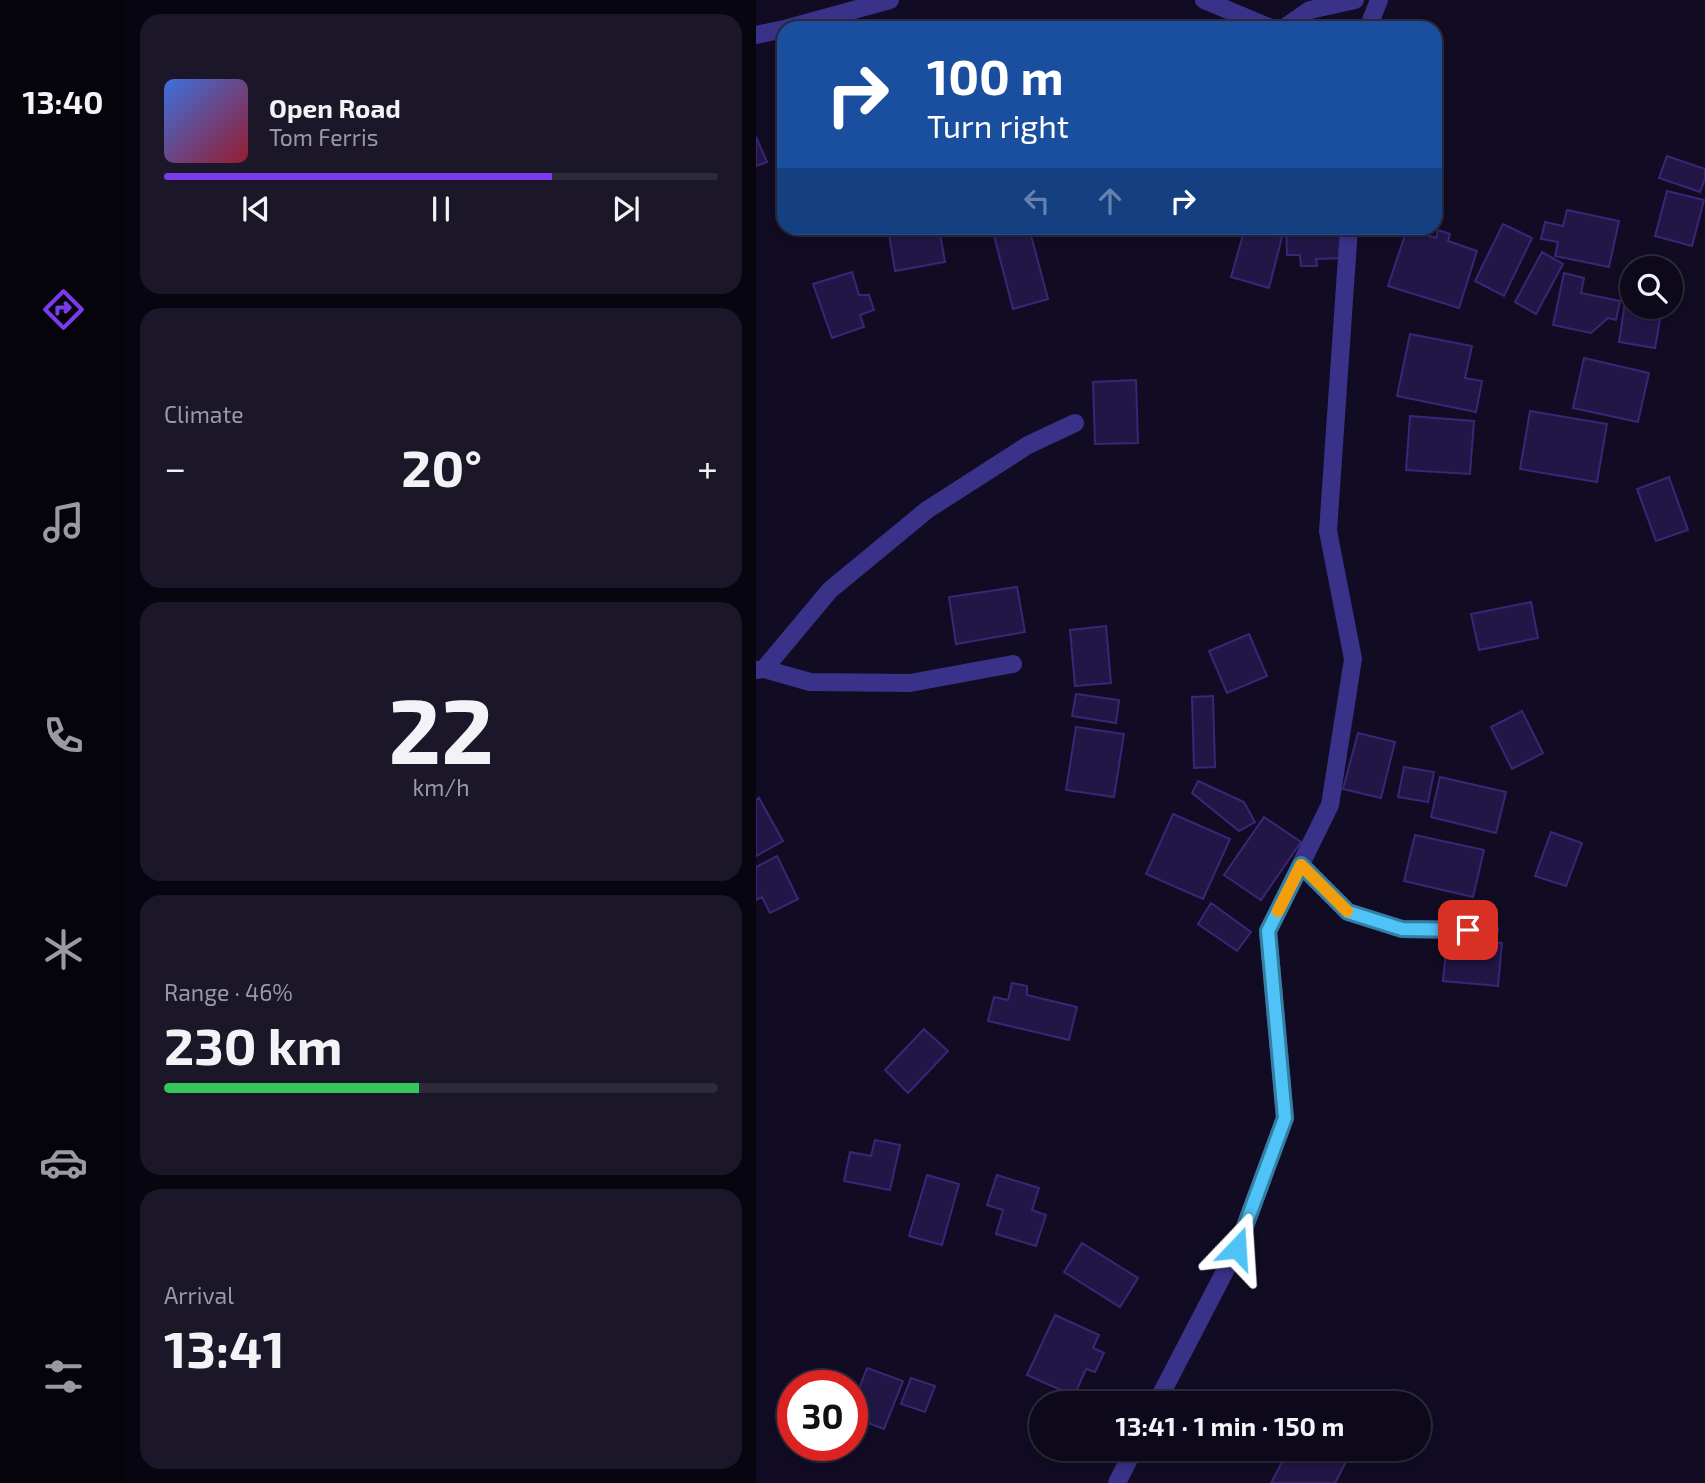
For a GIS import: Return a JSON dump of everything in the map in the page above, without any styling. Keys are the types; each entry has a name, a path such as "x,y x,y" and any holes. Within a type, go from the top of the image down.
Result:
{"street":[{"path":"812,21 890,0"},
{"path":"1204,0 1254,21"},
{"path":"1294,21 1310,10 1354,0"},
{"path":"1371,21 1379,0"},
{"path":"756,35 777,30"},
{"path":"1163,1391 1237,1248 1285,1118 1268,931 1330,805 1353,659 1328,531 1349,235"},
{"path":"1013,664 910,683 810,682 760,669 830,590 927,510 1028,445 1075,423"},
{"path":"1301,865 1348,912 1402,929 1490,930"},
{"path":"1117,1483 1128,1461"}],"building":[{"path":"756,137 767,162 756,166"},
{"path":"1667,156 1705,169 1705,179 1700,192 1659,178"},
{"path":"1667,191 1704,200 1692,246 1655,236"},
{"path":"1567,210 1619,221 1609,267 1555,256 1558,242 1541,239 1545,222 1563,226"},
{"path":"1503,224 1532,238 1504,296 1475,281"},
{"path":"1442,231 1450,234 1448,241 1477,251 1459,308 1388,286 1405,235 1436,238 1437,235 1442,235"},
{"path":"889,235 940,235 945,262 895,271"},
{"path":"994,235 1031,235 1048,299 1013,309"},
{"path":"1243,235 1282,237 1269,288 1231,277"},
{"path":"1286,235 1343,235 1344,258 1316,259 1317,266 1301,266 1300,255 1287,255"},
{"path":"1542,252 1563,264 1536,314 1515,302"},
{"path":"852,272 859,295 869,295 874,310 860,315 864,327 832,338 813,284"},
{"path":"1564,273 1584,278 1581,293 1620,301 1616,320 1608,318 1591,333 1553,325"},
{"path":"1622,319 1660,319 1655,348 1619,342"},
{"path":"1410,334 1472,346 1465,378 1482,381 1476,412 1397,396"},
{"path":"1584,358 1649,373 1638,422 1573,408"},
{"path":"1136,380 1138,443 1095,444 1093,382"},
{"path":"1530,411 1607,424 1597,482 1520,469"},
{"path":"1410,416 1474,421 1470,474 1406,470"},
{"path":"1669,477 1688,530 1656,541 1637,489"},
{"path":"1017,587 1025,632 956,644 949,597"},
{"path":"1531,602 1538,638 1479,650 1471,614"},
{"path":"1106,626 1111,683 1075,686 1070,630"},
{"path":"1249,634 1267,676 1227,693 1209,651"},
{"path":"1076,694 1119,700 1116,723 1072,716"},
{"path":"1213,696 1215,767 1194,768 1192,697"},
{"path":"1522,711 1543,753 1512,769 1491,727"},
{"path":"1076,727 1124,734 1114,797 1066,790"},
{"path":"1358,733 1395,742 1381,798 1343,789"},
{"path":"1404,767 1434,772 1428,802 1398,797"},
{"path":"1440,777 1506,792 1496,833 1431,817"},
{"path":"1198,781 1244,802 1255,822 1239,831 1192,793"},
{"path":"759,798 783,841 756,856 756,800"},
{"path":"1173,814 1230,839 1203,899 1146,874"},
{"path":"1264,817 1301,842 1261,900 1224,875"},
{"path":"1551,832 1582,843 1566,886 1535,876"},
{"path":"1415,835 1484,850 1473,897 1404,881"},
{"path":"777,856 798,899 770,913 762,897 756,900 756,867"},
{"path":"1211,903 1251,932 1237,951 1198,924"},
{"path":"1447,938 1502,943 1498,986 1443,981"},
{"path":"1012,983 1027,986 1027,995 1077,1007 1069,1040 988,1021 994,997 1008,1000"},
{"path":"924,1029 948,1051 908,1093 885,1070"},
{"path":"875,1140 900,1145 890,1190 844,1181 850,1152 871,1156"},
{"path":"927,1175 959,1184 942,1245 909,1236"},
{"path":"997,1175 1039,1188 1032,1210 1046,1215 1036,1246 996,1234 1003,1210 987,1205"},
{"path":"1082,1243 1138,1278 1120,1307 1064,1272"},
{"path":"1055,1315 1099,1335 1093,1348 1104,1353 1095,1372 1086,1369 1076,1391 1063,1391 1027,1375"},
{"path":"867,1368 903,1381 884,1429 868,1423"},
{"path":"911,1378 935,1386 925,1412 901,1404"},
{"path":"1283,1461 1346,1461 1335,1483 1271,1483"}],"slow traffic":[{"path":"1278,911 1301,865 1347,911"}],"route":[{"path":"1237,1248 1285,1118 1268,931 1301,865 1348,912 1402,929 1468,930"}]}
